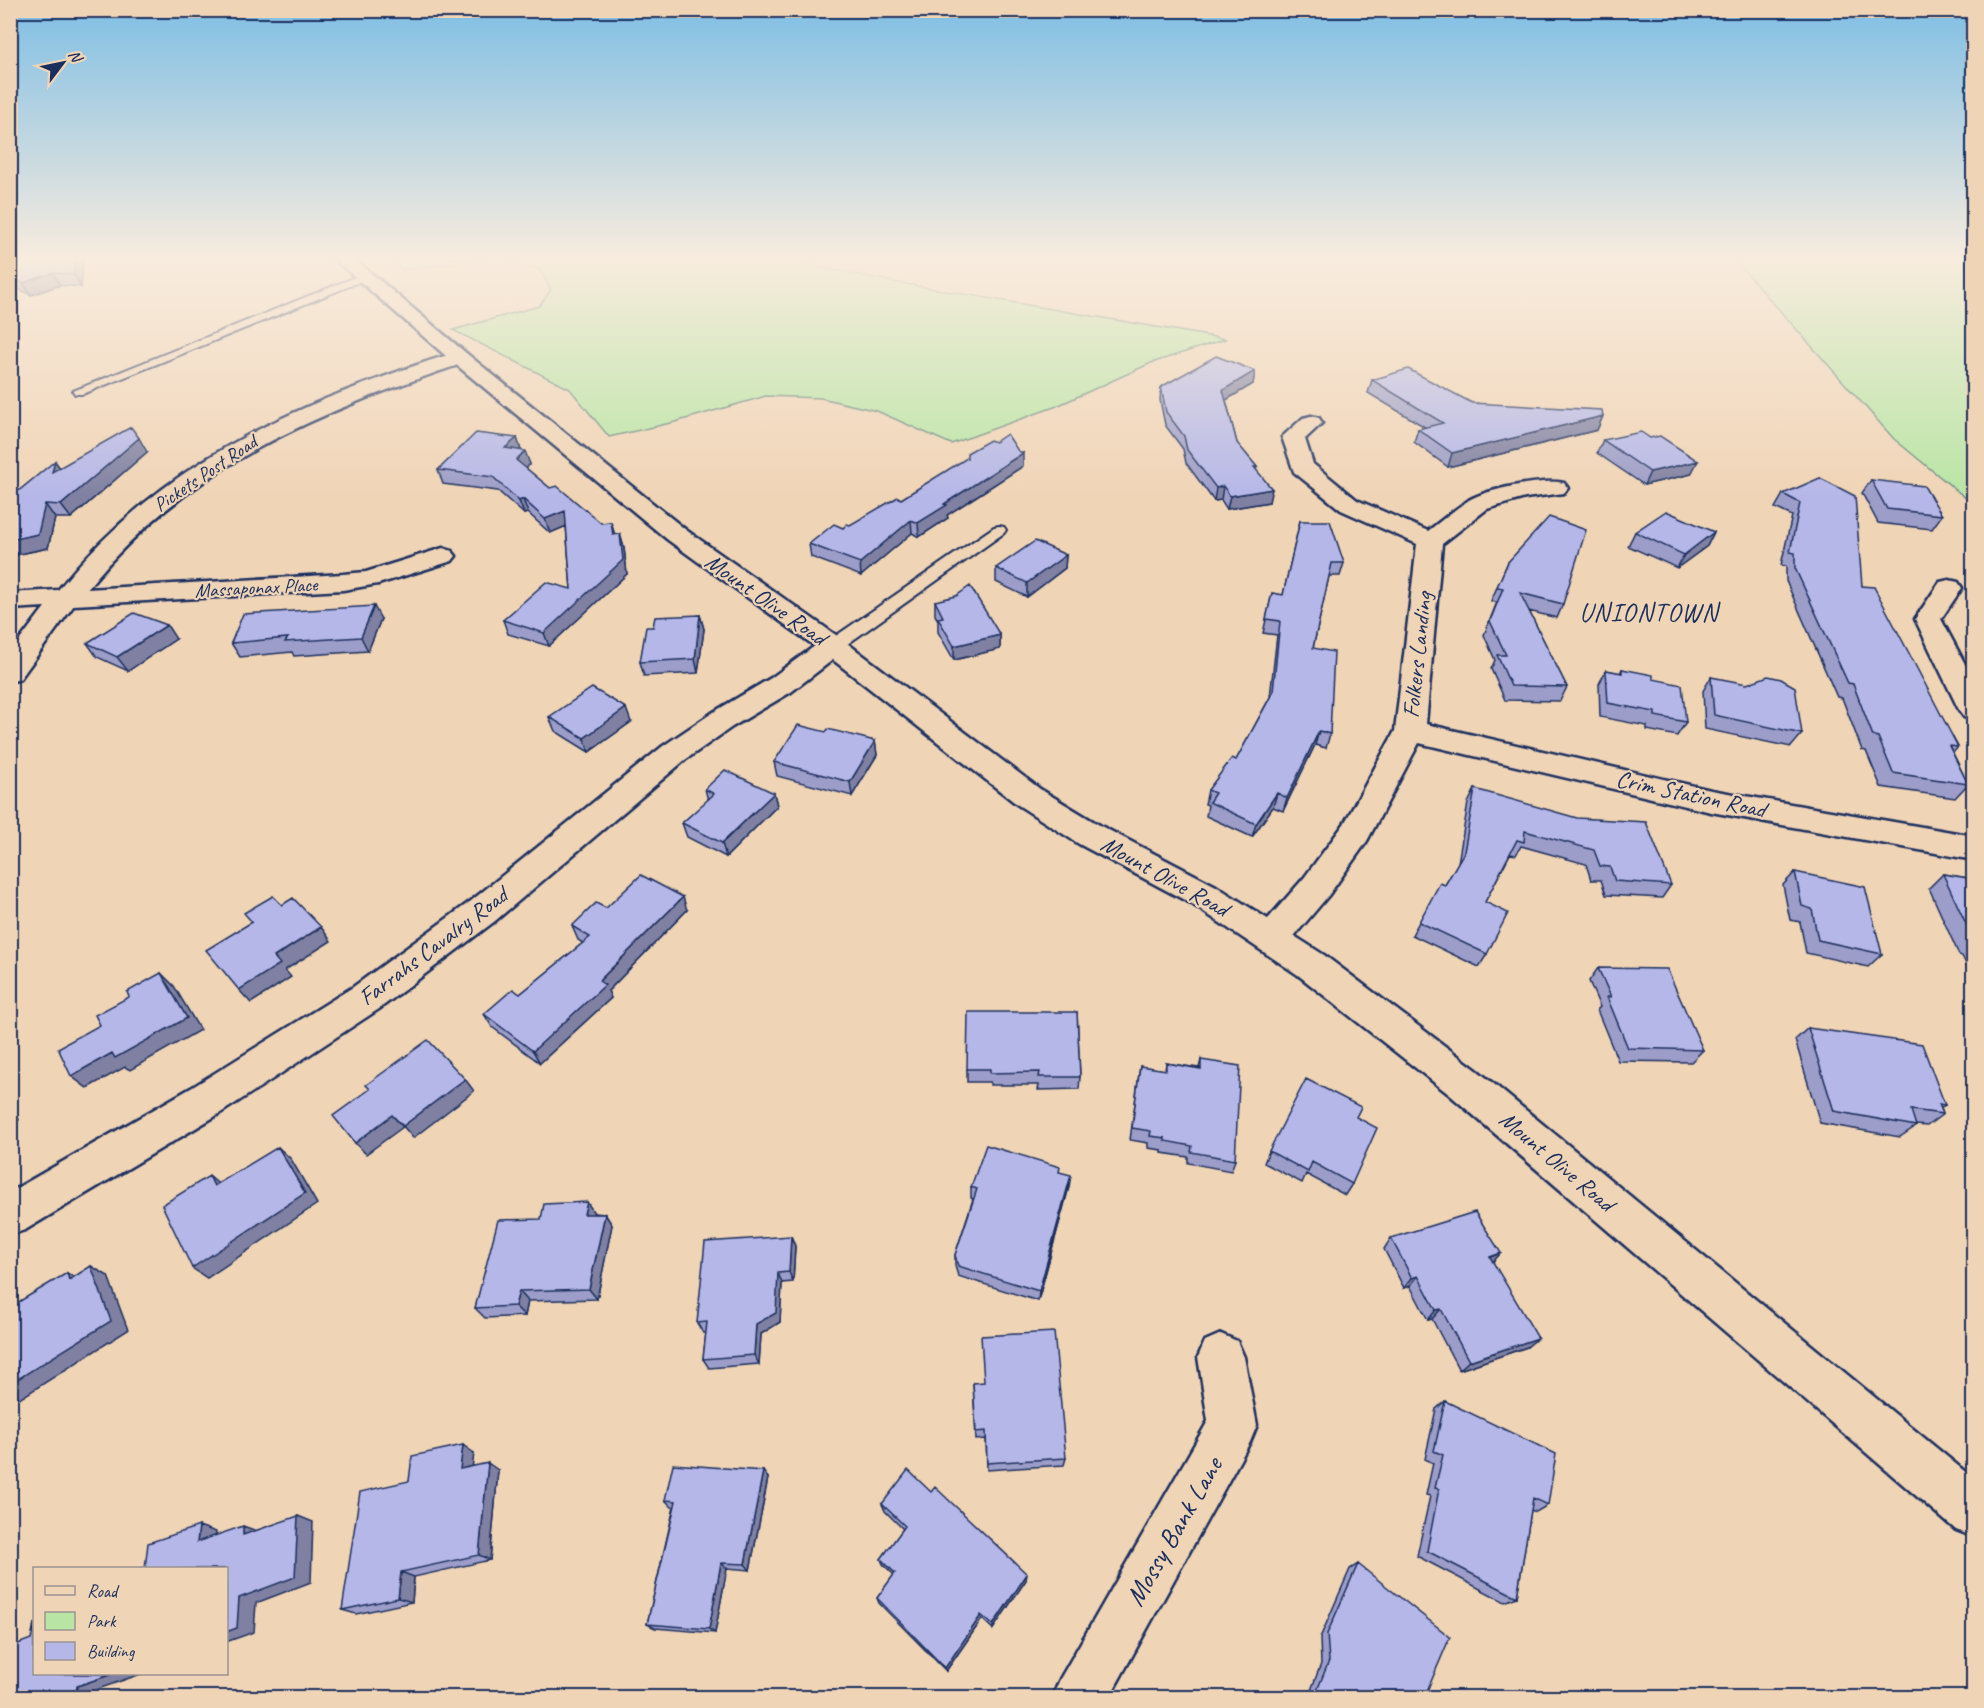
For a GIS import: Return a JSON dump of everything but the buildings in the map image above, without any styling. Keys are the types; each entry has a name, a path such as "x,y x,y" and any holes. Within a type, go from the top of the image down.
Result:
{"street":[{"name":"Mount Olive Road","path":"436,338 684,540 833,646 1029,797 1090,835 1204,895 1311,965 1464,1083 1974,1512"},
{"name":"Pickets Post Road","path":"10,673 66,598 110,547 142,515 184,482 228,454 290,420 340,398 460,358"},
{"path":"1311,423 1293,437 1302,467 1349,505 1430,541 1479,504 1523,491 1556,488"},
{"name":"Folkers Landing","path":"1272,938 1316,887 1356,832 1410,731 1430,541"},
{"name":"Massaponax Place","path":"10,602 344,582 369,579 443,556"},
{"path":"1949,588 1928,619 1974,710"},
{"name":"Farrahs Cavalry Road","path":"10,1215 205,1101 366,998 483,911 674,753 722,720 788,680 833,646"},
{"name":"Crim Station Road","path":"1410,731 1711,801 1974,848"},
{"name":"Mossy Bank Lane","path":"1079,1698 1233,1425 1221,1357"}],"lane":[{"path":"79,392 213,338"},
{"path":"833,646 999,530"}],"green space":[{"path":"468,338 1226,339 1151,363 1057,406 951,444 877,411 821,398 766,396 675,422 609,437 570,389"},
{"path":"1804,338 1973,338 1973,504 1894,439"}],"district":[{"name":"UNIONTOWN","path":"1649,612"}]}
